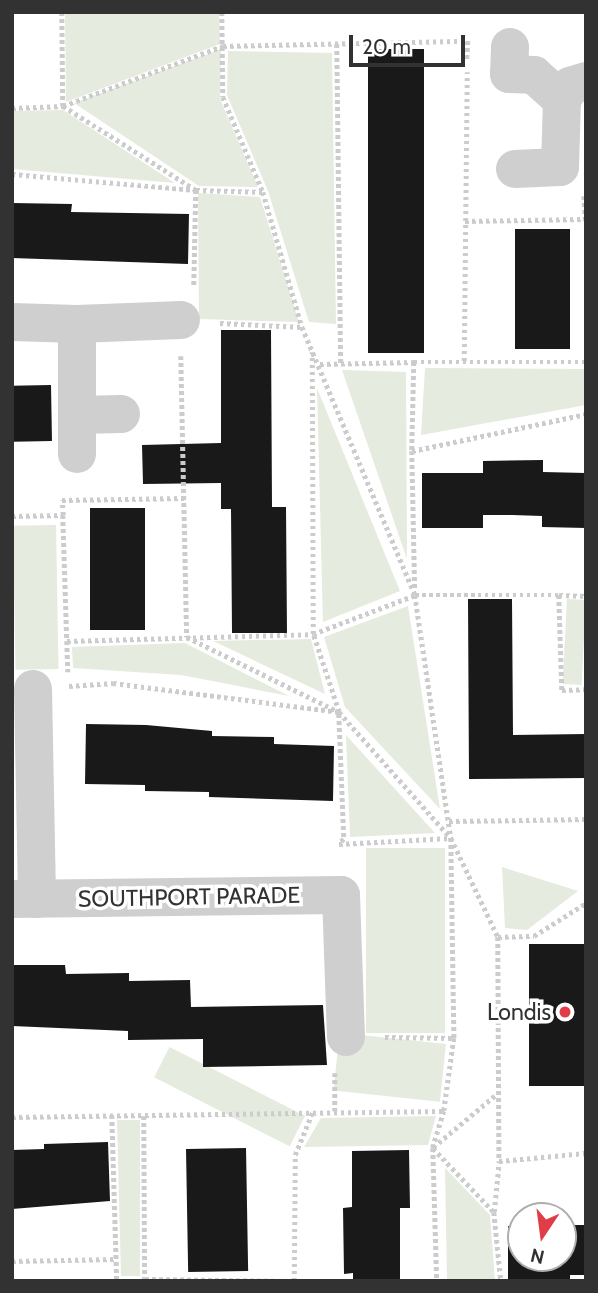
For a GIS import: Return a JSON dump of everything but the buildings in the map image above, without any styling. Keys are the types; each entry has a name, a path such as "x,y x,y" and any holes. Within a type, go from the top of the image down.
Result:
{"street":[{"path":"510,71 534,75 574,91 560,167 515,169"},
{"path":"12,322 77,324 187,321"},
{"path":"77,324 77,454"},
{"path":"77,415 121,414"},
{"name":"SOUTHPORT PARADE","path":"50,688 25,899 341,895 345,1037"}],"path":[{"path":"62,12 63,106"},
{"path":"222,12 223,97 263,192 302,327 320,364 415,595"},
{"path":"12,108 63,106 223,47 468,41 464,361"},
{"path":"337,44 341,364"},
{"path":"63,106 196,190"},
{"path":"12,174 196,190 263,192"},
{"path":"187,637 184,498 187,321 196,190"},
{"path":"466,221 583,219"},
{"path":"187,321 302,327"},
{"path":"312,347 313,634 339,712 344,839 339,844 451,838"},
{"path":"414,362 412,451 415,595 451,838 454,1038 444,1111 433,1148 437,1281"},
{"path":"320,364 586,362"},
{"path":"412,451 586,414"},
{"path":"50,688 67,641 62,500 184,498"},
{"path":"12,516 63,515"},
{"path":"67,641 313,634 415,595 586,596"},
{"path":"559,595 562,690 586,689"},
{"path":"187,637 339,712"},
{"path":"449,821 586,819"},
{"path":"498,937 534,936 584,902"},
{"path":"433,1148 496,1096"},
{"path":"144,1116 145,1280 293,1281 295,1155 313,1111"},
{"path":"12,1117 444,1111"},
{"path":"112,1115 117,1281"},
{"path":"433,1148 494,1212"},
{"path":"499,1161 494,1212 501,1281"},
{"path":"12,1261 116,1259"}],"shaded area":[{"path":"65,12 219,12 220,44 66,102"},
{"path":"221,49 220,99 258,187 199,186 74,103"},
{"path":"228,51 332,53 336,324 309,322 268,191 227,95"},
{"path":"63,110 175,183 12,169 12,111"},
{"path":"198,193 260,197 299,322 199,319"},
{"path":"425,368 586,369 586,405 421,435"},
{"path":"342,370 406,372 407,559"},
{"path":"317,388 400,591 323,622"},
{"path":"56,525 59,669 16,670 13,526"},
{"path":"567,599 586,600 582,685 563,684"},
{"path":"408,606 440,809 345,707 324,637"},
{"path":"311,639 325,694 213,641"},
{"path":"185,643 289,696 181,675 73,668 72,647"},
{"path":"346,735 435,833 350,837"},
{"path":"366,848 445,848 445,1033 366,1033"},
{"path":"502,867 578,891 527,930 505,928"},
{"path":"340,1033 446,1044 440,1102 334,1090"},
{"path":"170,1047 305,1116 290,1146 154,1077"},
{"path":"436,1116 428,1145 304,1147 321,1118"},
{"path":"117,1120 140,1120 140,1276 121,1276"},
{"path":"445,1168 490,1215 495,1281 447,1281"}],"place":[{"name":"Londis","path":"565,1012"}]}
